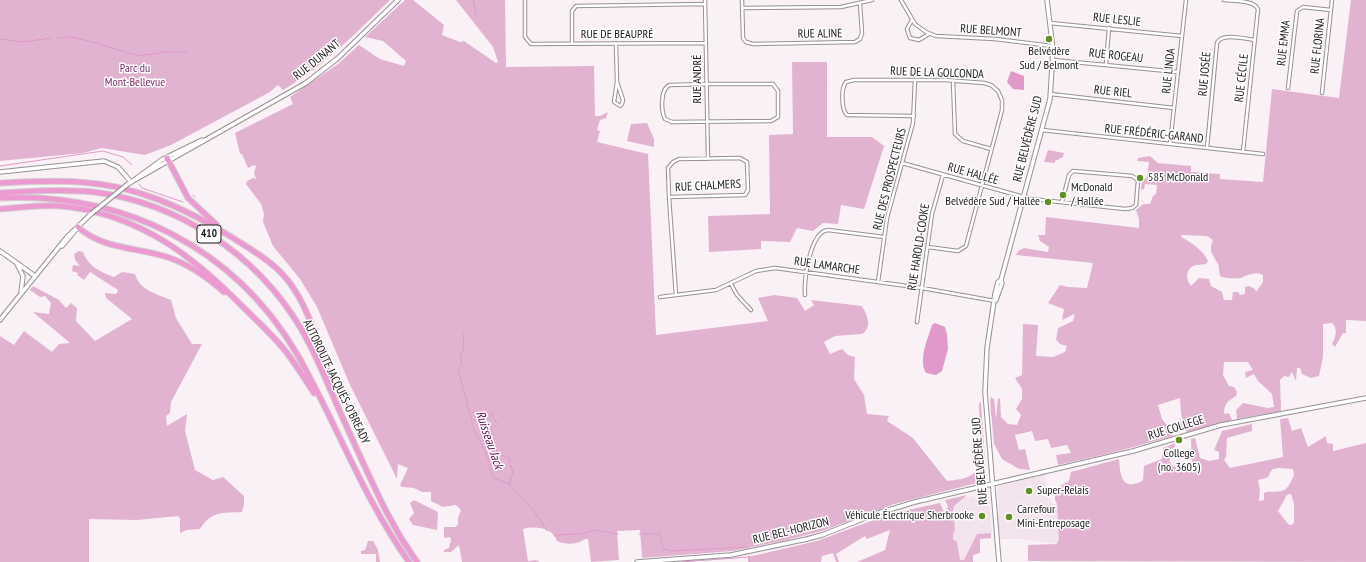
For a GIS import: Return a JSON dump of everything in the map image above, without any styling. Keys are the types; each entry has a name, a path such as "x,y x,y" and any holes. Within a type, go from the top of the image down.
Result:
{"highway":[{"path":"167,159 191,202 228,235"},
{"path":"0,183 74,181 121,188 151,196 176,206 228,235 273,265 295,290 310,323 337,405"},
{"name":"AUTOROUTE JACQUES-O'BREADY","path":"0,193 62,190 112,195 163,210 211,235 250,265 284,303 308,342 388,516 417,562"},
{"name":"AUTOROUTE JACQUES-O'BREADY","path":"0,198 47,198 100,206 151,224 194,246 237,279 270,315 294,349 381,518 408,562"},
{"path":"0,209 44,206 71,208 106,215 136,226 165,241 188,256 213,276 252,315 288,354 325,409"},
{"path":"78,227 89,236 103,242 157,254 185,264 208,278 252,315"}],"street":[{"name":"RUE DUNANT","path":"0,320 67,237 89,216 129,183 167,159 291,92 315,77 343,54 398,0"},
{"name":"RUE DE BEAUPRÉ","path":"525,0 525,37 528,42 533,44 706,43"},
{"name":"RUE ANDRÉ","path":"705,0 708,159"},
{"path":"742,0 742,8 841,6 860,4 872,0"},
{"name":"RUE BELMONT","path":"901,0 912,20 929,34 940,37 995,39 1052,46"},
{"name":"RUE BELVÉDÈRE SUD","path":"998,562 985,401 985,369 988,337 995,294 998,282 1001,280 1024,197 1050,94 1053,60 1047,0"},
{"name":"RUE LINDA","path":"1170,144 1186,0"},
{"name":"RUE CÉCILE","path":"1224,0 1252,3 1257,7 1243,152"},
{"name":"RUE FLORINA","path":"1322,93 1332,0"},
{"path":"572,44 572,11 576,6 705,4"},
{"name":"RUE ALINE","path":"742,8 744,40 753,44 855,42 860,39 862,33 860,4"},
{"name":"RUE EMMA","path":"1288,88 1297,11 1303,7 1331,10"},
{"name":"RUE BELMONT","path":"912,20 907,29 910,38 919,40 929,34"},
{"name":"RUE LESLIE","path":"1050,23 1182,36"},
{"path":"1106,64 1109,28"},
{"name":"RUE JOSÉE","path":"1207,148 1218,40 1224,37 1255,40"},
{"path":"616,44 617,82 614,102 616,105 621,105 623,100 617,82"},
{"name":"RUE ROGEAU","path":"1053,60 1178,72"},
{"name":"RUE DE LA GOLCONDA","path":"914,116 847,116 844,110 843,88 845,84 851,81 915,80 987,84 996,89 1000,94 1003,107 965,247 958,251 928,247"},
{"name":"RUE DES PROSPECTEURS","path":"878,282 888,215 914,116 915,80"},
{"path":"953,81 955,134 963,141 991,149"},
{"path":"706,84 773,84 778,91 778,114 776,119 771,121 669,122 663,114 663,90 665,87 670,85 706,84"},
{"name":"RUE RIEL","path":"1050,94 1174,108"},
{"name":"RUE FRÉDÉRIC-GARAND","path":"1042,130 1263,154"},
{"name":"RUE CHALMERS","path":"669,198 743,196 747,194 748,164 746,160 740,158 683,159 673,162 668,170 669,198 676,295"},
{"path":"0,172 104,161 118,167 129,183"},
{"name":"RUE HALLÉE","path":"902,163 1024,197 1062,202 1125,209 1134,206 1137,202 1138,182 1135,177 1077,171 1069,175 1062,202"},
{"name":"RUE HAROLD-COOKE","path":"917,322 932,214 943,175"},
{"path":"805,295 807,272 816,237 822,231 831,230 884,237"},
{"path":"0,251 35,276"},
{"path":"14,261 23,276 21,293"},
{"name":"RUE LAMARCHE","path":"660,297 711,291 765,269 779,268 922,288 995,301"},
{"path":"731,284 737,295 751,310"},
{"name":"RUE COLLEGE","path":"992,484 1134,451 1221,425 1366,398"},
{"name":"RUE BEL-HORIZON","path":"638,562 731,555 807,540 898,507 992,484"}],"shaded area":[{"path":"1011,71 1024,76 1024,90 1013,89 1007,82"},
{"path":"935,323 945,327 948,349 942,371 936,375 926,373 923,362 926,342 932,325"},
{"path":"1044,474 1052,504 1057,504 1059,539 1057,544 1023,539 999,539 997,487"},
{"path":"973,496 984,505 990,506 992,533 977,534 964,561 960,560 957,542 953,540 955,530 953,509 954,506 965,497"}],"green space":[{"name":"Parc du Mont-Bellevue","path":"0,0 390,0 326,60 298,81 283,90 278,85 270,92 171,145 145,155 102,148 83,153 0,161"},
{"path":"405,0 413,0 444,25 442,35 460,42 464,41 496,63 498,62 493,47 456,0 505,0 506,67 594,66 595,116 600,116 608,112 606,118 600,120 597,130 600,131 597,142 648,154 656,335 768,321 758,298 774,295 797,298 805,311 814,305 811,300 862,306 866,313 868,324 867,328 862,334 835,336 824,342 830,354 842,349 848,355 855,357 854,379 864,395 867,414 889,416 887,421 913,438 947,481 968,477 974,473 977,468 980,451 979,403 981,402 986,479 977,483 894,504 822,531 733,551 642,558 640,530 617,531 619,560 591,562 588,539 571,544 564,543 557,541 555,536 547,530 533,528 523,529 528,561 536,560 540,562 462,562 459,545 451,552 444,552 444,550 449,548 451,540 450,537 444,538 444,527 456,527 461,510 456,505 443,507 431,501 431,492 422,492 414,488 402,487 400,485 408,468 398,464 397,479 350,385 317,307 300,279 273,246 263,222 264,214 261,204 246,184 247,181 253,178 256,179 254,173 256,166 254,165 248,168 242,154 240,154 235,133 293,104 290,97 338,64 359,45 380,59 404,66 406,61 383,41 365,37"},
{"path":"1351,0 1366,0 1366,321 1346,320 1346,333 1343,333 1335,347 1332,344 1336,333 1334,325 1332,323 1323,324 1323,357 1319,376 1311,378 1302,374 1300,368 1297,368 1296,381 1292,372 1289,377 1284,376 1280,380 1281,411 1237,419 1236,410 1243,403 1268,408 1274,407 1272,394 1258,381 1254,374 1246,378 1245,372 1253,370 1248,362 1224,362 1223,375 1229,386 1234,387 1237,392 1236,396 1227,403 1224,410 1224,414 1229,413 1232,420 1187,432 1183,427 1180,429 1178,423 1183,421 1180,398 1158,405 1162,419 1172,432 1173,436 1115,452 1058,465 1056,455 1071,453 1067,445 1051,448 1048,439 1035,441 1032,431 1015,435 1019,450 1025,449 1030,470 1019,469 1002,459 994,444 990,401 991,397 994,399 996,419 998,398 1000,399 1001,417 1008,424 1017,425 1021,415 1016,409 1022,399 1022,389 1015,378 1022,375 1023,324 1038,325 1036,356 1053,357 1065,352 1067,346 1060,344 1056,340 1058,328 1073,321 1075,314 1062,320 1064,309 1048,303 1060,285 1087,288 1093,263 1016,255 1018,251 1024,248 1048,252 1049,247 1040,241 1038,235 1045,235 1046,217 1139,228 1139,219 1136,210 1143,204 1150,204 1153,196 1156,194 1157,185 1145,184 1144,189 1141,190 1142,180 1147,177 1149,162 1137,161 1138,158 1150,156 1158,163 1191,166 1191,172 1220,174 1220,179 1263,182 1272,89 1339,98","holes":["1182,235 1207,236 1213,240 1211,250 1218,264 1221,277 1241,278 1255,273 1263,275 1263,282 1256,292 1255,289 1249,286 1245,287 1245,294 1240,295 1238,292 1233,292 1232,300 1224,300 1222,292 1211,286 1209,279 1199,278 1191,286 1187,278 1190,268 1195,265 1206,264 1208,261 1197,247 1181,237"]},
{"path":"792,62 827,62 827,137 872,137 884,146 864,209 841,205 838,224 823,223 813,231 797,228 790,242 761,241 761,249 709,252 708,216 770,214 769,135 793,134"},
{"path":"647,123 654,139 654,147 627,141 631,124"},
{"path":"1048,150 1064,153 1063,157 1055,161 1055,163 1044,162"},
{"path":"79,251 83,252 91,265 99,271 114,277 122,272 135,274 140,284 144,288 171,300 176,318 192,344 202,344 171,402 170,413 166,416 167,426 187,414 185,431 195,470 213,480 223,477 244,496 244,505 242,512 218,514 208,519 200,529 187,530 180,533 180,518 178,516 137,520 89,519 89,562 0,562 0,336 14,345 24,331 52,352 59,344 70,343 33,312 49,314 51,303 45,296 40,297 30,290 33,286 59,300 66,308 71,303 77,308 76,321 95,341 132,319 106,298 105,293 116,294 118,290 90,272 84,280 77,275 78,273 72,271 73,265 80,266 75,260 74,254"},
{"path":"1288,418 1292,431 1301,428 1308,447 1326,436 1327,443 1333,444 1333,451 1366,443 1366,562 1028,561 1028,545 1057,544 1059,539 1055,489 1069,481 1071,472 1119,459 1120,472 1123,480 1129,484 1138,483 1143,480 1144,466 1162,459 1163,448 1175,443 1175,447 1171,449 1172,456 1169,461 1174,467 1186,466 1192,463 1191,439 1195,438 1200,458 1209,461 1219,459 1219,452 1214,450 1222,431 1252,424 1252,431 1227,438 1226,457 1224,460 1230,468 1283,457 1280,419","holes":["1273,469 1293,469 1294,475 1289,485 1281,491 1264,493 1264,500 1259,501 1260,490 1258,480 1268,477","1291,494 1294,504 1294,523 1291,525 1288,524 1278,511 1287,495"]},
{"path":"967,495 954,506 953,509 955,530 953,539 957,542 960,560 964,560 977,534 991,533 991,538 980,539 980,553 973,555 973,562 857,562 885,550 890,530 867,539 865,536 836,554 839,562 836,562 833,553 822,556 821,562 748,562 748,557 817,541 887,515 895,517 899,512 940,503 944,512 948,507 945,500"},
{"path":"414,500 438,512 437,530 413,525 409,519 414,513 410,503"},
{"path":"368,541 373,541 378,550 380,562 376,562 376,554 361,554 361,551 365,550"}],"waterway":[{"path":"473,0 476,14"},
{"path":"57,38 70,37 89,41 139,56 165,52 187,52"},
{"path":"0,39 23,42 51,38"},
{"path":"0,166 103,151 123,157 132,165"},
{"path":"139,184 142,188 183,202"},
{"name":"Ruisseau Jack","path":"464,332 463,351 460,354 462,364 458,369 474,429 487,455 491,467 492,477 509,484 534,511 547,531"},
{"path":"490,412 497,424 490,432 494,445 498,452 504,457 509,458 513,473 509,484"},
{"name":"Ruisseau Jack","path":"554,535 582,534 596,530 618,534"},
{"name":"Ruisseau Jack","path":"639,534 660,534 663,549 671,551 747,547 747,549"},
{"name":"Ruisseau Jack","path":"749,556 750,562"},
{"path":"681,562 749,557"}],"place":[{"name":"Belvédère Sud / Belmont","path":"1049,39"},
{"name":"585 McDonald","path":"1140,178"},
{"name":"McDonald / Hallée","path":"1063,195"},
{"name":"Belvédère Sud / Hallée","path":"1048,202"},
{"name":"College (no. 3605)","path":"1179,440"},
{"name":"Super-Relais","path":"1029,491"},
{"name":"Véhicule Électrique Sherbrooke","path":"982,516"},
{"name":"Carrefour Mini-Entreposage","path":"1009,517"}]}
